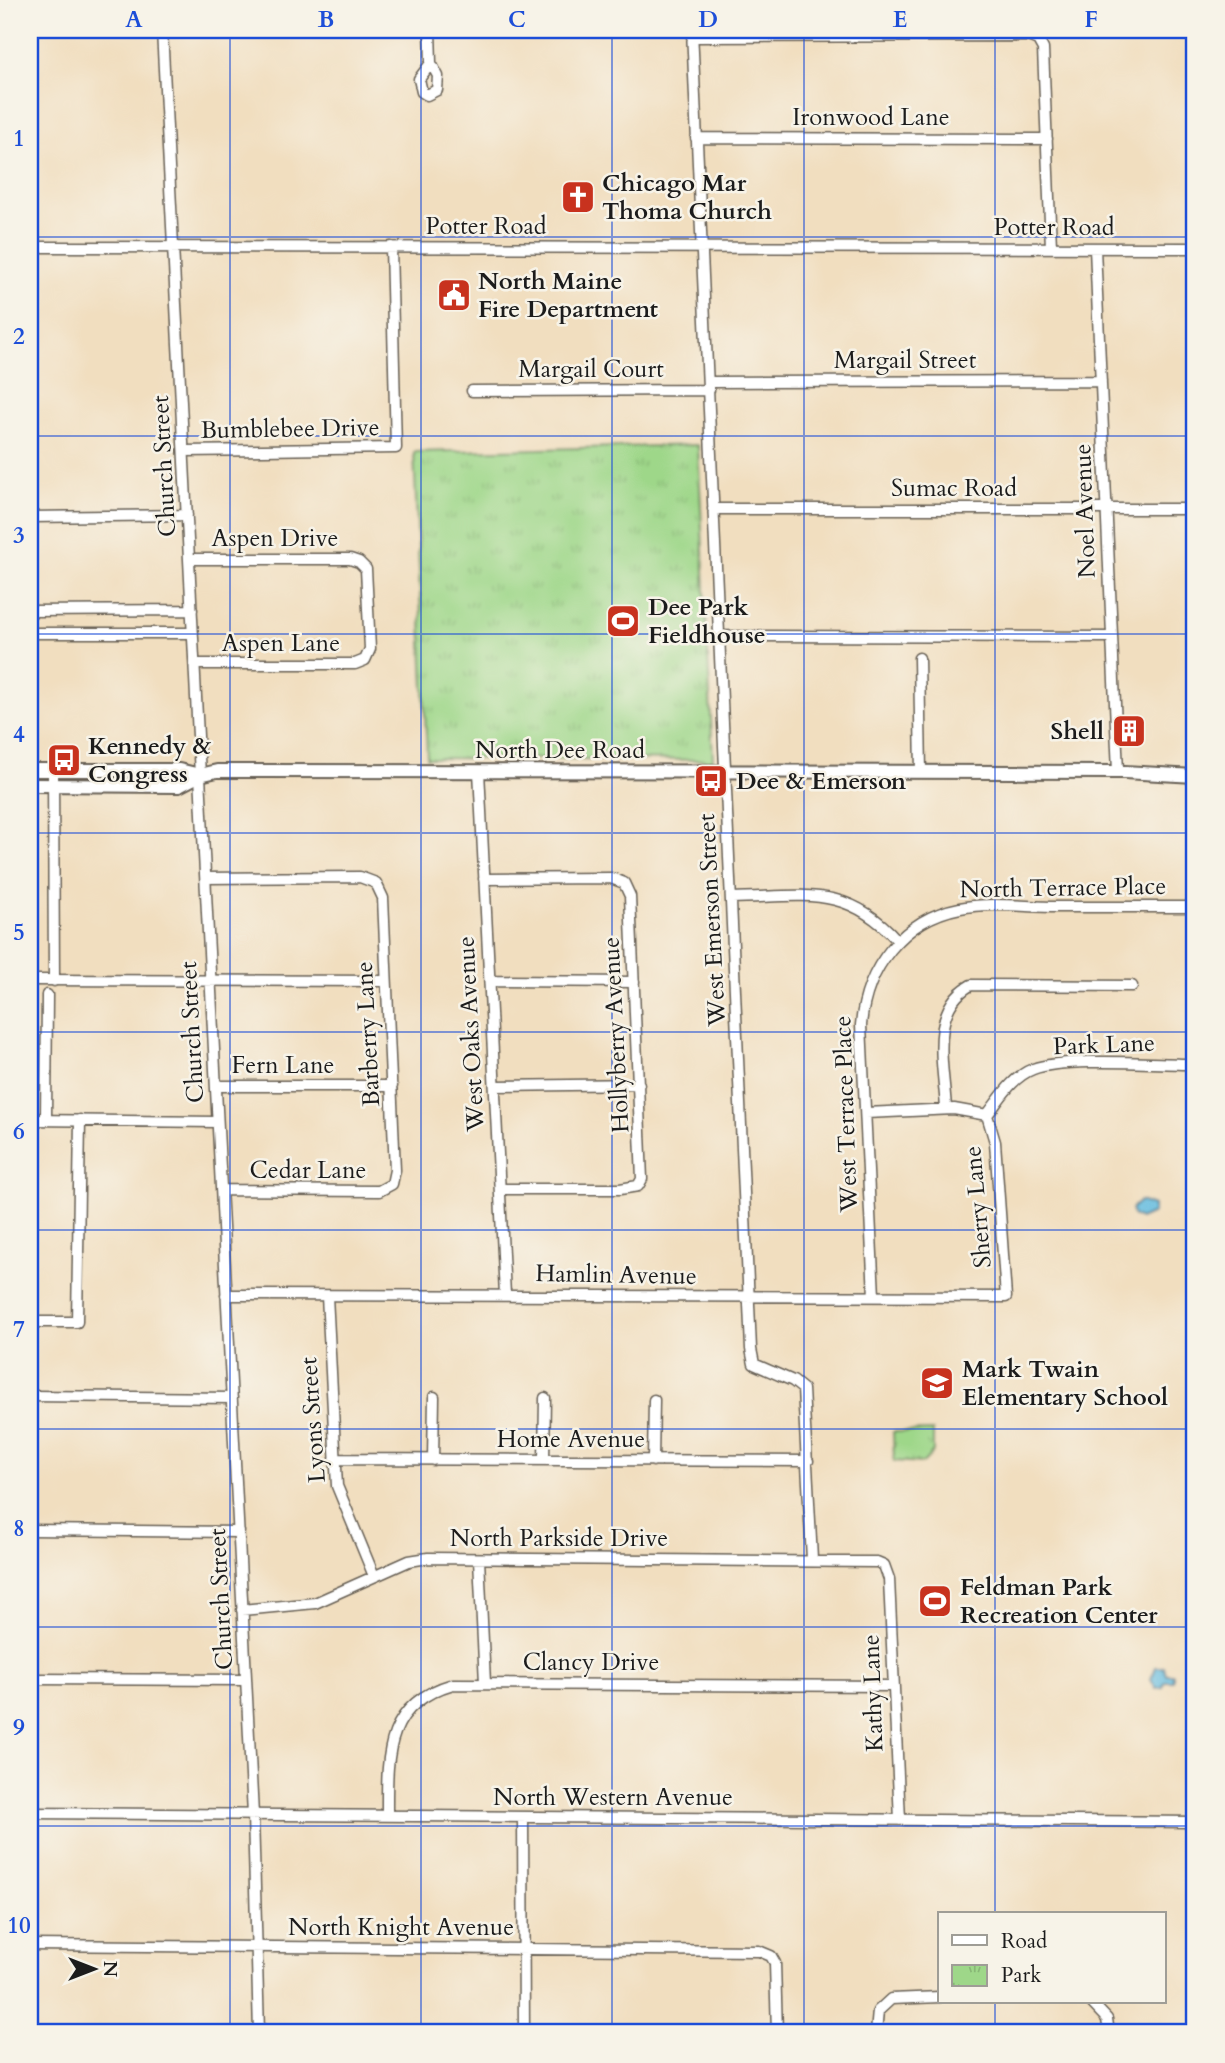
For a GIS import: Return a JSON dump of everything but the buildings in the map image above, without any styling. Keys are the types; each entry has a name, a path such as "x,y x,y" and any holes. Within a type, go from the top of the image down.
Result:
{"street":[{"name":"Church Street","path":"162,30 253,1815 260,2033"},
{"path":"429,30 431,63"},
{"path":"692,33 1028,36 1038,40 1043,49 1051,247"},
{"name":"West Emerson Street","path":"692,33 754,1364 793,1381 803,1389 812,1559"},
{"name":"Ironwood Lane","path":"696,138 1047,139"},
{"name":"Potter Road","path":"30,247 1195,248"},
{"name":"Bumblebee Drive","path":"185,451 396,449 391,247"},
{"name":"Noel Avenue","path":"1095,248 1118,772"},
{"name":"Margail Street","path":"709,386 1101,381"},
{"name":"Margail Court","path":"472,391 709,386"},
{"name":"Sumac Road","path":"713,509 1195,509"},
{"path":"30,517 187,514"},
{"name":"Aspen Drive","path":"190,559 350,559 359,562 366,569 370,649 365,660"},
{"path":"30,611 192,610"},
{"path":"30,633 193,633"},
{"path":"718,636 1112,637"},
{"path":"919,658 921,772"},
{"name":"Aspen Lane","path":"195,664 355,664 365,660"},
{"path":"30,770 179,770 200,775"},
{"path":"53,770 54,981"},
{"name":"North Dee Road","path":"200,775 217,771 479,771 1118,772 1195,776"},
{"name":"West Oaks Avenue","path":"479,771 505,1295"},
{"path":"30,785 180,786 200,775"},
{"name":"Barberry Lane","path":"206,878 360,877 376,883 383,898 395,1170 392,1184"},
{"name":"Hollyberry Avenue","path":"484,879 611,878 624,883 630,896 643,1172 638,1186 620,1189 500,1189"},
{"path":"732,898 814,896 847,901 872,914 897,940"},
{"name":"North Terrace Place","path":"897,940 923,921 963,907 1195,907"},
{"name":"West Terrace Place","path":"874,1296 862,1007 874,975 897,940"},
{"path":"30,980 386,981"},
{"path":"490,981 634,982"},
{"path":"946,1109 942,1023 947,1008 958,992 971,985 1132,986"},
{"path":"46,1120 47,995"},
{"name":"Park Lane","path":"987,1115 1010,1086 1032,1069 1064,1065 1195,1064"},
{"path":"495,1086 639,1084"},
{"name":"Fern Lane","path":"216,1086 392,1086"},
{"path":"866,1113 964,1109 987,1115"},
{"name":"Sherry Lane","path":"987,1115 995,1142 1006,1297"},
{"path":"30,1120 217,1122"},
{"path":"30,1322 77,1322 80,1121"},
{"name":"Cedar Lane","path":"221,1190 379,1191 392,1184"},
{"name":"Hamlin Avenue","path":"226,1295 1006,1297"},
{"name":"Lyons Street","path":"327,1296 335,1460 343,1506 374,1576"},
{"path":"30,1396 232,1398"},
{"path":"433,1460 434,1396"},
{"path":"544,1460 545,1398"},
{"path":"653,1461 654,1400"},
{"name":"Home Avenue","path":"335,1460 808,1461"},
{"path":"30,1530 239,1532"},
{"name":"North Parkside Drive","path":"242,1610 316,1603 419,1559 869,1559 884,1565"},
{"path":"479,1559 485,1683"},
{"name":"Kathy Lane","path":"884,1565 889,1579 900,1820"},
{"path":"30,1679 246,1680"},
{"name":"Clancy Drive","path":"387,1816 389,1749 401,1718 421,1697 453,1684 893,1686"},
{"name":"North Western Avenue","path":"30,1813 1195,1822"},
{"path":"523,1817 524,2033"},
{"name":"North Knight Avenue","path":"30,1945 759,1951 771,1956 776,1968 777,2033"},
{"path":"876,2033 878,2011 891,1999 938,1997"},
{"path":"1093,2004 1107,2019 1109,2033"}],"green space":[{"path":"698,445 713,760 427,758 414,452"},
{"path":"933,1431 933,1452 923,1463 894,1461 893,1432"}],"water":[{"path":"1140,1201 1153,1206 1153,1213 1140,1219 1133,1216 1131,1209"},
{"path":"1156,1667 1164,1667 1166,1674 1173,1674 1173,1681 1165,1681 1163,1687 1156,1688 1151,1679"}],"place":[{"name":"Chicago Mar Thoma Church","path":"578,197"},
{"name":"North Maine Fire Department","path":"454,295"},
{"name":"Dee Park Fieldhouse","path":"623,621"},
{"name":"Shell","path":"1129,731"},
{"name":"Kennedy & Congress","path":"64,760"},
{"name":"Dee & Emerson","path":"711,781"},
{"name":"Mark Twain Elementary School","path":"937,1383"},
{"name":"Feldman Park Recreation Center","path":"935,1601"}]}
